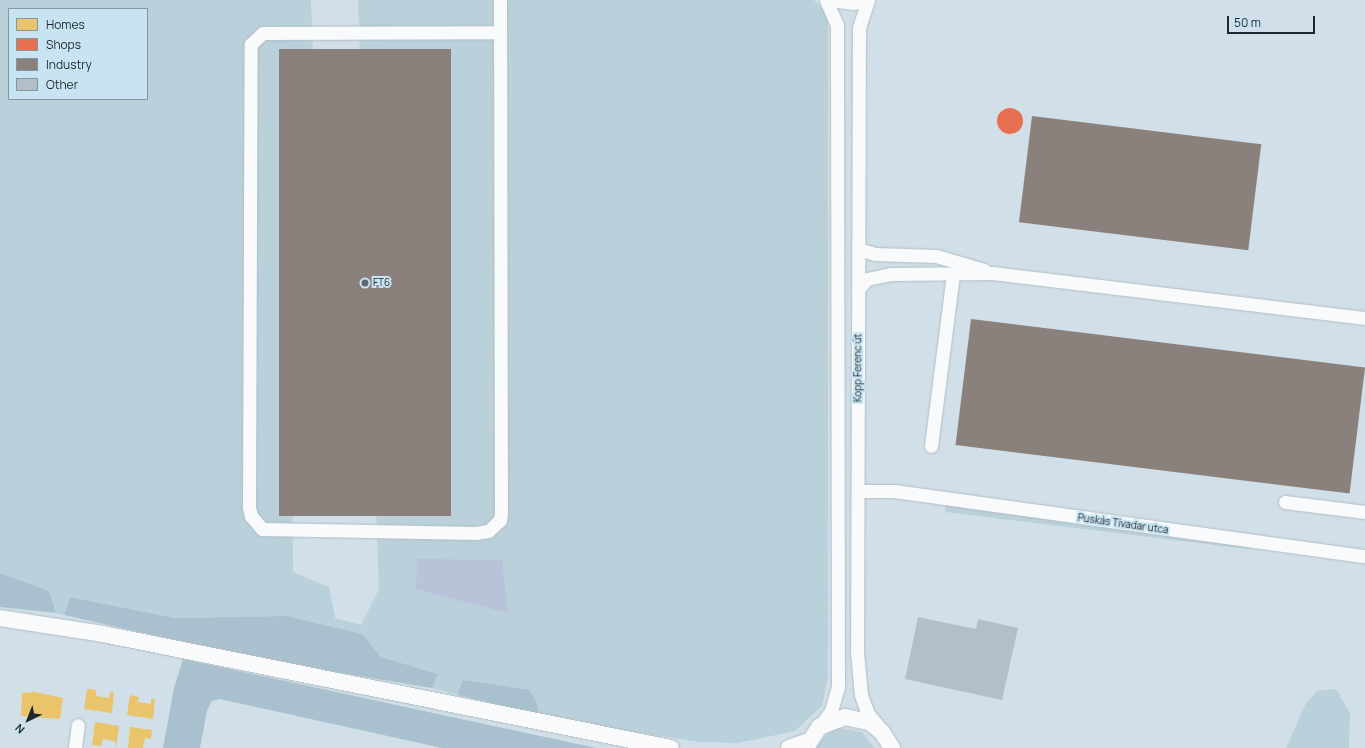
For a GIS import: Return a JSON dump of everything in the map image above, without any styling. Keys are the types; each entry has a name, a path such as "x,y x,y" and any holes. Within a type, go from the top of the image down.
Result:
{"main road":[{"path":"0,618 103,634 671,748"},
{"path":"789,748 807,744 819,727 845,717 869,722 882,732 892,748"}],"street":[{"path":"500,0 500,32 500,520 488,532 476,533 262,530 250,516 249,506 251,44 263,33 500,32"},
{"name":"Kopp Ferenc út","path":"819,727 831,711 838,687 837,25 826,0"},
{"path":"830,0 854,3 864,0"},
{"name":"Kopp Ferenc út","path":"868,0 858,28 859,681 868,714 882,732"},
{"path":"858,249 875,254 936,256 993,273 1365,318"},
{"path":"858,289 867,279 881,275 953,275 993,273"},
{"path":"931,446 953,275"},
{"name":"Puskás Tivadar utca","path":"858,491 882,490 1365,556"},
{"path":"1285,502 1365,512"},
{"path":"75,748 78,726"}],"shaded area":[{"path":"0,0 311,0 320,239 291,303 293,572 329,587 335,618 361,625 379,589 358,0 814,0 828,14 828,678 822,706 795,731 738,743 700,742 615,729 538,714 464,680 457,695 432,688 438,674 381,657 361,634 287,616 175,618 70,597 64,615 56,613 49,591 0,573"},
{"path":"946,505 1251,542 1250,549 945,512"},
{"path":"417,559 502,560 508,613 416,589"},
{"path":"0,573 49,591 56,613 0,607"},
{"path":"70,597 175,618 287,616 362,634 381,657 438,674 432,688 268,661 64,615"},
{"path":"183,659 596,748 442,748 220,699 212,701 207,711 200,748 163,748 174,688"},
{"path":"463,680 529,690 537,703 538,714 457,695"},
{"path":"1336,689 1350,713 1349,748 1286,748 1305,705 1317,691"},
{"path":"840,728 862,732 875,748 815,748 829,732"}],"building: Homes":[{"path":"87,689 96,690 96,696 109,698 110,692 114,693 112,713 84,709"},
{"path":"35,692 63,698 60,719 21,716 22,693"},
{"path":"130,695 139,697 138,702 151,704 151,699 155,699 153,719 127,715"},
{"path":"95,722 119,726 116,748 115,741 103,739 101,746 92,745"},
{"path":"130,727 152,730 151,739 145,738 143,748 128,748"}],"building: Shops":[{"path":"1010,108 1019,112 1023,121 1019,130 1010,134 1001,130 997,121 1001,112"}],"building: Industry":[{"name":"FT6","path":"279,49 451,49 451,516 279,516"},
{"path":"1032,116 1261,144 1248,250 1019,222"},
{"path":"971,319 1365,367 1350,493 956,445"}],"building: Other":[{"path":"918,617 976,629 978,619 1018,628 1002,700 905,679"}],"place":[{"name":"FT6","path":"365,283"}]}
